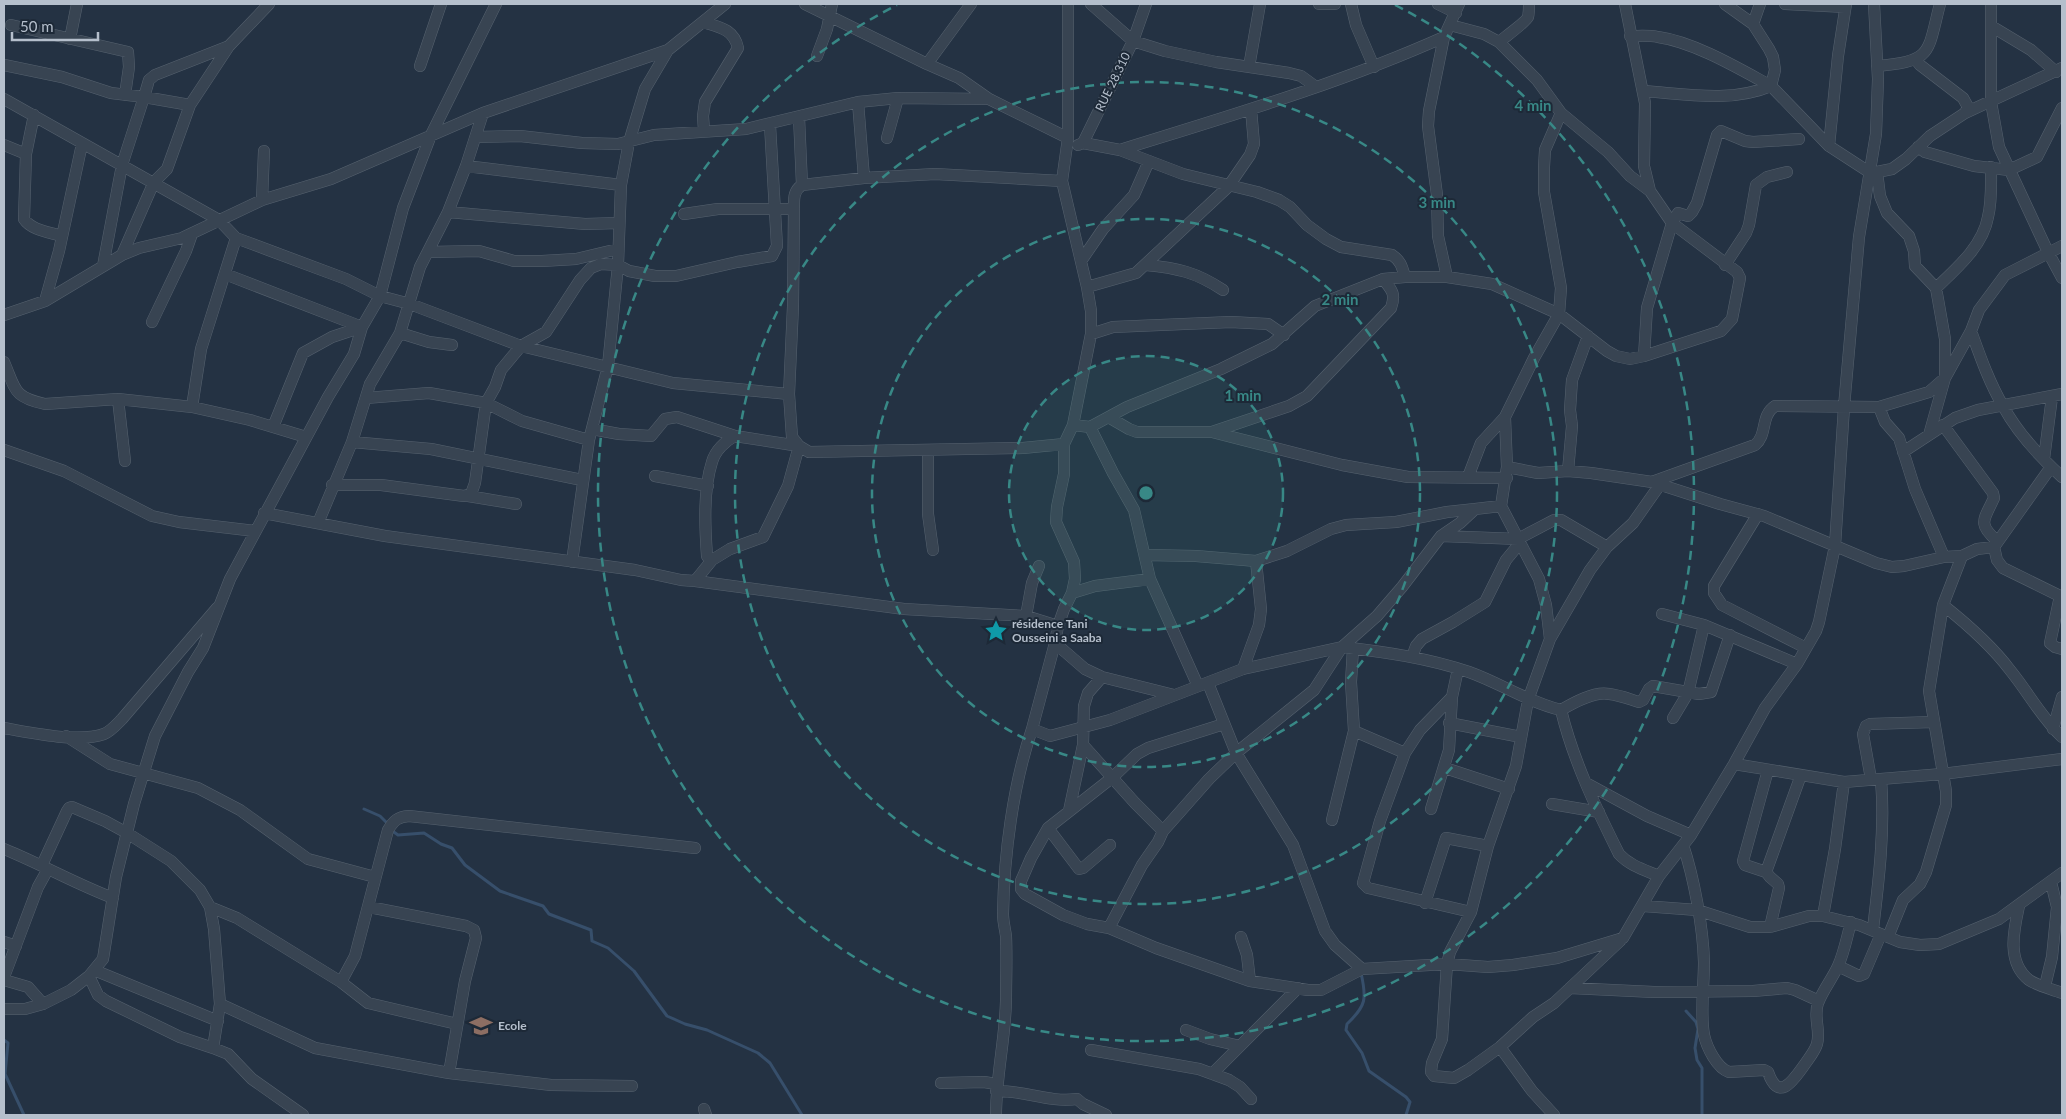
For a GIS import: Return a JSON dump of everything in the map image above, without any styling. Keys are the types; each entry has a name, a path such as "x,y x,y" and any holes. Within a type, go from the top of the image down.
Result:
{"street":[{"path":"70,39 77,4"},
{"path":"122,255 154,182 167,169 190,104 229,46 269,4"},
{"path":"420,66 441,4"},
{"path":"4,1009 25,1009 43,1004 71,990 91,973 103,959 116,876 143,773 156,736 188,672 203,648 230,579 264,513 354,354 362,327 380,296 402,208 430,135 496,4"},
{"path":"4,315 45,301 122,255 139,248 163,244 192,234 262,200 331,179 483,113 668,50 725,4"},
{"path":"805,4 831,10 927,64 959,78 989,99 1068,138"},
{"path":"927,64 971,4"},
{"path":"996,1115 996,1087 1005,1022 1006,936 1003,915 1007,845 1023,756 1032,730 1058,626 1072,593 1075,579 1074,562 1056,522 1064,474 1064,444 1073,425 1091,334 1091,311 1087,287 1062,181 1068,138 1068,4"},
{"path":"1091,4 1133,40 1165,52 1301,76 1316,87"},
{"name":"RUE 28.310","path":"1083,143 1133,40 1146,4"},
{"path":"1249,67 1260,4"},
{"path":"1319,4 1335,4"},
{"path":"1351,4 1356,25 1374,67"},
{"path":"1438,4 1458,9 1444,37 1429,111 1428,126 1437,195 1438,236 1447,277"},
{"path":"1499,42 1514,28 1523,24 1528,17 1529,4"},
{"path":"1625,4 1630,36 1643,91 1646,115 1644,166 1650,191"},
{"path":"1725,4 1753,24 1773,57 1775,70 1771,86"},
{"path":"1753,24 1760,4"},
{"path":"1785,4 1846,5 1838,56 1829,146"},
{"path":"1873,172 1887,213 1909,236 1914,251 1915,266 1936,288 1946,338 1945,378 1929,392 1879,407 1844,407 1775,406 1769,410 1766,416 1763,436 1755,445 1655,484 1633,523 1608,547 1590,570 1550,639 1528,700 1509,789 1488,846 1471,912 1450,952 1446,964 1442,1038 1432,1063 1431,1072 1434,1076 1454,1078 1500,1047 1533,1017 1554,1003 1623,938 1659,876 1691,834 1734,764 1765,708 1797,664 1819,622 1835,546 1844,407 1859,238 1873,172 1876,134 1877,66 1874,4"},
{"path":"1877,66 1906,64 1916,60 1925,53 1940,4"},
{"path":"1990,4 1991,102 1999,147 2062,278"},
{"path":"817,56 831,10"},
{"path":"703,22 729,30 738,48 705,102 703,116 704,131"},
{"path":"11,26 128,52 129,67 125,95"},
{"path":"1073,425 1090,427 1110,418 1127,407 1220,369 1272,344 1315,306 1383,279 1447,277 1492,284 1559,314 1616,356 1630,359 1721,331 1728,325 1732,319 1740,278 1737,272 1672,223 1650,191 1630,176 1608,152 1561,113 1536,80 1499,42 1484,34 1450,26"},
{"path":"1630,36 1657,37 1688,44 1771,86 1829,146 1873,172 1892,169 1906,160 1930,136 1965,113 2059,70 2031,50 1991,26"},
{"path":"1120,150 1251,109 1374,67 1444,37"},
{"path":"103,266 122,165 149,80 155,75 229,46"},
{"path":"572,562 589,440 608,366 618,265 621,185 629,142 645,88 668,50"},
{"path":"1916,60 1963,98 1968,107 1965,113"},
{"path":"4,65 62,77 111,93 190,104"},
{"path":"1643,91 1729,96 1757,92 1771,86"},
{"path":"476,137 520,136 606,145 629,142 654,135 746,129 770,125 858,102 898,98 989,99"},
{"path":"887,138 898,98"},
{"path":"4,99 219,220 236,238 346,279 380,296 410,304 521,346 673,383 790,394"},
{"path":"858,102 864,178"},
{"path":"1918,147 1925,152 1974,166 2009,170 2037,157 2062,108"},
{"path":"1087,287 1136,273 1228,187 1250,155 1254,144 1251,109"},
{"path":"318,522 332,485 352,442 370,384 400,333 420,267 448,212 466,166 483,113"},
{"path":"1468,477 1481,443 1505,417 1534,358 1559,314 1561,288 1544,192 1544,167 1545,150 1561,113"},
{"path":"34,115 26,154 24,218 27,224 62,236"},
{"path":"799,117 802,185"},
{"path":"468,496 473,492 486,403 495,387 500,370 521,346 546,332 580,280 591,268 601,264 618,265 629,271 655,276 676,276 772,256 777,246 770,125"},
{"path":"1644,356 1647,308 1672,223 1678,213 1688,216 1697,203 1714,142 1721,131 1752,142 1799,139"},
{"path":"1067,151 1083,143 1120,150 1183,174 1228,187 1257,192 1279,200 1290,207 1319,235 1341,247 1392,255 1402,264 1405,277"},
{"path":"45,301 62,236 82,144"},
{"path":"4,145 26,154"},
{"path":"262,200 264,150"},
{"path":"1081,261 1103,230 1134,194 1149,161"},
{"path":"466,166 621,185"},
{"path":"1936,288 1964,259 1982,236 1988,219 1991,167"},
{"path":"1726,265 1746,233 1756,185 1767,177 1787,172"},
{"path":"1062,181 935,174 864,178 802,185 798,188 794,194 790,394 792,437 799,446 809,452 1023,448 1064,444"},
{"path":"684,214 718,208 794,209"},
{"path":"448,212 586,224 619,223"},
{"path":"152,322 186,251 192,234"},
{"path":"192,407 201,349 236,238"},
{"path":"1929,435 1945,378 1971,331 1979,310 2005,275 2062,246"},
{"path":"428,252 479,251 514,261 542,261 576,258 618,249"},
{"path":"1146,265 1185,270 1204,277 1223,290"},
{"path":"225,274 362,327"},
{"path":"1212,432 1289,406 1307,396 1391,308 1394,300 1392,290 1383,279"},
{"path":"1091,334 1112,327 1231,322 1268,324 1284,335"},
{"path":"273,427 303,353 332,337 362,327"},
{"path":"1971,331 1987,373 2003,407 2047,463 2062,477"},
{"path":"400,333 429,342 452,345"},
{"path":"1568,470 1572,426 1570,410 1572,380 1588,336"},
{"path":"4,362 16,391 26,399 45,404 118,399 192,407 306,436"},
{"path":"366,398 429,393 486,403 522,421 589,440"},
{"path":"1110,418 1128,429 1144,433 1212,432 1342,466 1408,477 1468,477 1568,470 1655,484 1758,514 1892,567 1944,557 1962,556 1995,544 2047,463 2057,396 1978,410 1955,418 1903,452"},
{"path":"118,399 125,461"},
{"path":"1879,407 1885,422 1898,438 1915,488 1944,557"},
{"path":"1505,417 1507,473 1501,506 1539,579 1546,605 1550,639"},
{"path":"592,429 619,434 651,436 665,419 677,418 735,436 799,446"},
{"path":"1943,426 1993,493 1994,498 1983,523 1995,544 1997,560 2003,568 2061,597 2050,643 2054,647 2062,649"},
{"path":"1090,427 1112,473 1134,510 1150,579 1224,724 1236,753 1293,845 1329,938 1362,969"},
{"path":"712,560 708,559 707,556 705,527 712,461 720,448 735,436"},
{"path":"352,442 431,449 582,480"},
{"path":"695,581 712,560 730,549 763,537 788,486 799,446"},
{"path":"4,450 64,471 152,516 179,522 255,531"},
{"path":"928,450 928,514 933,550"},
{"path":"655,476 708,486"},
{"path":"332,485 381,486 468,496 516,504"},
{"path":"1145,555 1196,556 1256,561 1287,551 1331,529 1339,527 1396,522 1447,512 1501,506"},
{"path":"1109,928 1142,865 1158,842 1163,830 1209,778 1236,753 1314,690 1347,647 1402,587 1441,536 1460,523 1475,509"},
{"path":"264,513 385,536 635,570 681,580 904,609 1026,616 1058,626"},
{"path":"1758,514 1714,586 1714,593 1722,605 1806,648"},
{"path":"1412,657 1422,639 1485,602 1506,560 1519,541 1554,520 1561,520 1608,547"},
{"path":"1441,536 1519,541"},
{"path":"1838,966 1859,976 1864,974 1881,933 1903,900 1920,884 1926,872 1946,806 1946,791 1929,691 1943,605 1962,556"},
{"path":"1243,669 1259,625 1261,609 1256,561"},
{"path":"1026,616 1032,583 1039,566"},
{"path":"1072,593 1095,586 1150,579"},
{"path":"4,728 36,734 85,738 105,734 115,727 221,602"},
{"path":"1943,605 1962,620 2008,667 2040,714 2062,737"},
{"path":"1662,614 1704,625 1797,664"},
{"path":"1674,718 1688,692 1704,625"},
{"path":"1032,730 1050,736 1110,720 1243,669 1347,647 1412,657 1458,669 1528,700 1561,710 1571,704 1601,694 1639,702 1643,700 1649,689 1654,686 1699,694 1711,692 1730,635"},
{"path":"1055,643 1085,669 1102,677 1174,695"},
{"path":"1332,820 1354,730 1347,647"},
{"path":"1431,810 1445,768 1450,745 1449,723 1458,669"},
{"path":"1069,811 1083,746 1084,706 1088,693 1102,677"},
{"path":"1452,696 1420,730 1405,753 1380,821 1363,883 1365,887 1425,903 1471,912"},
{"path":"2053,729 2062,697"},
{"path":"1561,710 1565,728 1586,783 1619,854 1626,861 1659,876"},
{"path":"1881,933 1879,877 1883,804 1863,734 1866,726 1870,724 1933,722"},
{"path":"1449,723 1521,737"},
{"path":"1224,724 1148,748 1132,758 1113,777 1048,828 1031,858 1021,881 1021,889 1025,894 1063,915 1087,924 1109,928 1156,948 1250,981 1321,990 1362,969 1446,964 1488,967 1513,965 1557,958 1623,938"},
{"path":"1354,730 1405,753"},
{"path":"66,736 110,764 198,788 240,810 308,859 375,877"},
{"path":"1083,746 1135,803 1163,830"},
{"path":"1734,764 1844,782 1942,774 2062,759"},
{"path":"1445,768 1509,789"},
{"path":"1768,770 1743,861 1745,865 1766,872 1778,884 1779,888 1770,927"},
{"path":"1766,872 1801,775"},
{"path":"1822,916 1835,849 1844,782"},
{"path":"1586,783 1647,816 1691,834"},
{"path":"1552,804 1599,812"},
{"path":"43,1004 28,987 4,979 69,808 105,821 127,833 171,861 200,890 210,907 214,929 220,1004 214,1048"},
{"path":"341,982 355,956 388,830 393,821 399,817 419,817 695,848"},
{"path":"1048,828 1079,869 1083,868 1110,845"},
{"path":"1425,903 1446,838 1488,846"},
{"path":"1683,845 1690,867 1698,910 1704,961 1704,1037 1721,1068 1730,1072 1766,1071 1772,1082 1783,1088 1791,1084 1817,1046 1818,1037 1815,1012 1838,966 1851,922"},
{"path":"4,849 82,886 113,898"},
{"path":"1643,906 1698,910 1750,927 1770,927 1809,916 1822,916 1851,922 1900,942 1920,945 1939,944 1999,919 2020,906 2062,872"},
{"path":"2045,986 2052,958 2057,907 2051,882"},
{"path":"2020,906 2014,929 2014,952 2017,965 2030,980 2062,993"},
{"path":"210,907 237,918 341,982 368,1003 456,1024"},
{"path":"369,907 466,926 474,930 476,938 456,1024 450,1074"},
{"path":"1241,937 1248,955 1250,981"},
{"path":"4,942 16,946"},
{"path":"91,973 218,1021"},
{"path":"91,973 98,995 106,1001 180,1037 228,1054 252,1079 303,1115"},
{"path":"1212,1074 1298,988"},
{"path":"1570,988 1654,992 1753,991 1787,988 1819,1001"},
{"path":"220,1004 315,1048 450,1074 551,1085 632,1086"},
{"path":"1186,1030 1210,1039 1240,1046"},
{"path":"1500,1047 1532,1091 1554,1115"},
{"path":"1091,1050 1198,1069 1234,1083 1250,1099"},
{"path":"941,1083 984,1082 996,1087 1064,1101 1077,1099 1106,1115"}],"waterway":[{"path":"364,809 380,816 388,824"},
{"path":"391,830 398,835 424,833 441,844 452,848 465,865 500,891 543,906 549,914 591,930 592,941 608,948 634,971 667,1016 685,1024 707,1030 758,1053 770,1063 802,1115"},
{"path":"1361,973 1364,989 1363,1001 1358,1012 1347,1024 1346,1030 1362,1053 1369,1071 1406,1097 1410,1102 1406,1115"},
{"path":"1686,1011 1696,1022 1698,1029 1695,1048 1697,1060 1702,1068 1702,1115"},
{"path":"4,1040 8,1043 5,1074 24,1115"}],"place":[{"name":"résidence Tani Ousseini a Saaba","path":"996,631"},
{"name":"Ecole","path":"481,1026"}]}
